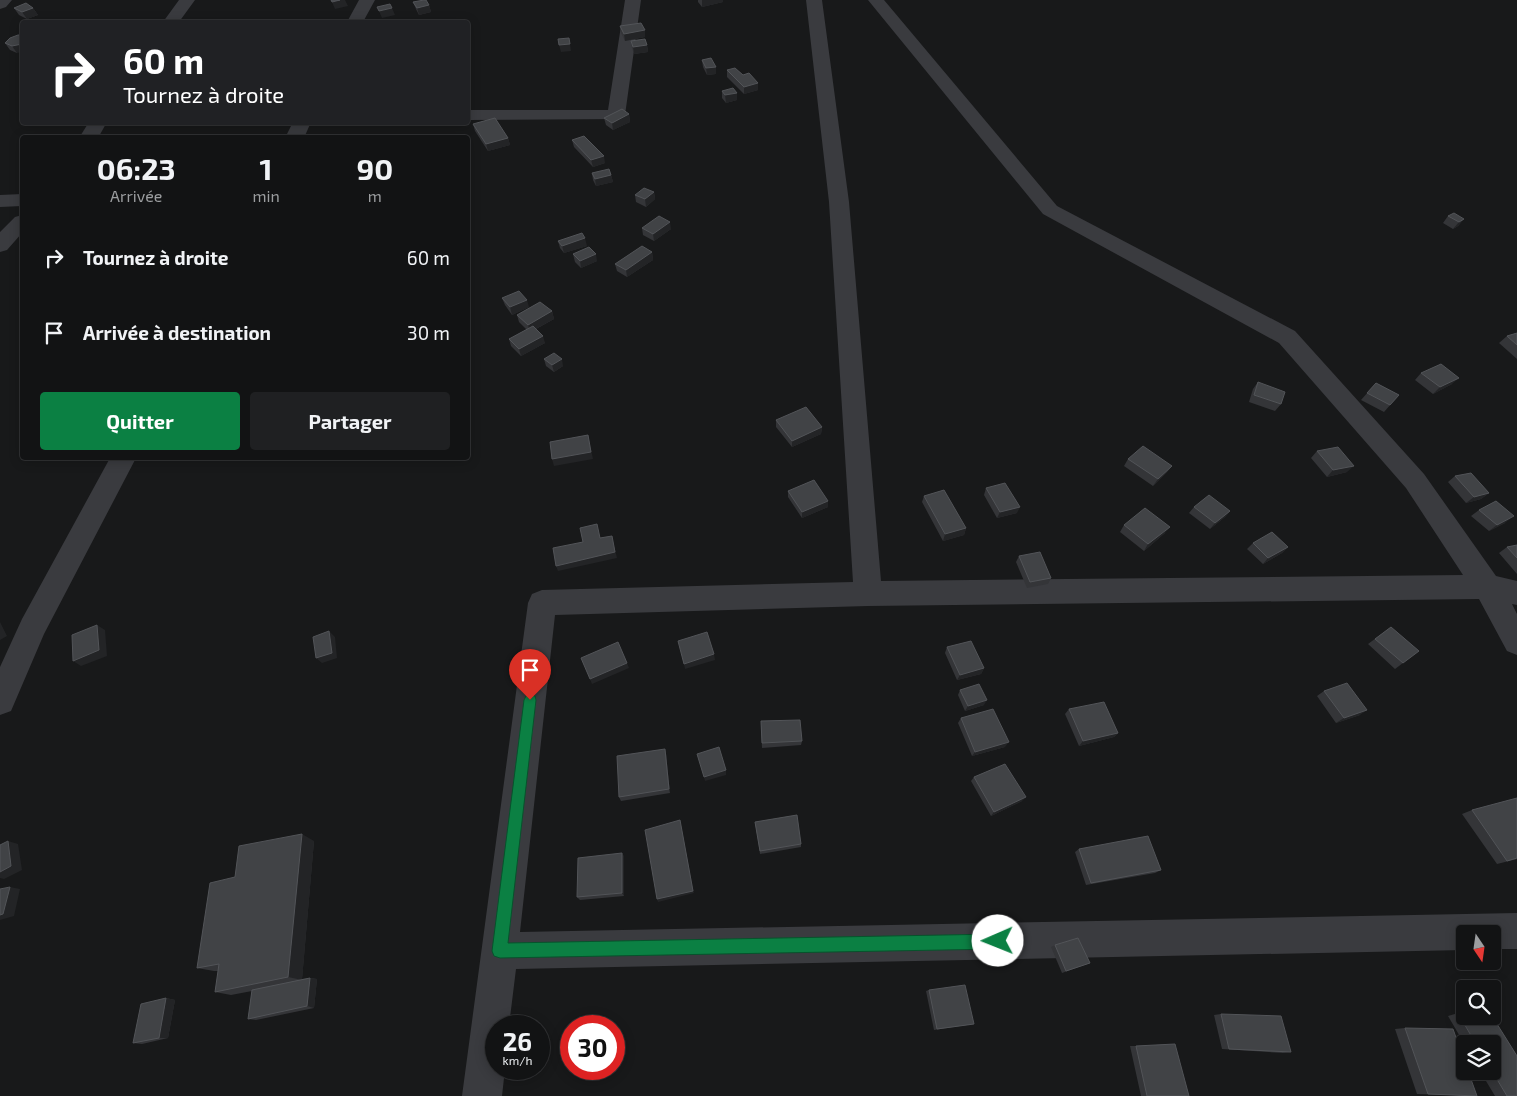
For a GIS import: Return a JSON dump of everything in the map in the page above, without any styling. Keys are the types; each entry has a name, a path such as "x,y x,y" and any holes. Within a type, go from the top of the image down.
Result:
{"street":[{"path":"0,4 4,0"},
{"path":"172,20 187,0"},
{"path":"356,20 367,0"},
{"path":"470,115 616,115 633,0"},
{"path":"814,0 839,202 868,594"},
{"path":"876,0 1050,210 1287,337 1415,481 1487,587 1517,642"},
{"path":"0,201 20,200"},
{"path":"0,246 20,223"},
{"path":"0,701 32,628 121,460"},
{"path":"482,1096 542,604 868,594 1487,587 1517,593"},
{"path":"500,951 1517,931"}],"building":[{"path":"426,0 429,5 417,8 413,2"},
{"path":"26,3 33,8 22,12 14,8"},
{"path":"390,4 392,8 379,11 377,7"},
{"path":"641,23 645,30 624,34 620,26"},
{"path":"20,35 20,44 12,46 5,43 10,38"},
{"path":"569,38 570,44 559,45 558,39"},
{"path":"645,39 647,45 633,47 631,41"},
{"path":"711,58 716,67 706,68 702,60"},
{"path":"735,68 743,75 749,73 758,83 744,87 727,70"},
{"path":"733,88 737,93 725,95 722,91"},
{"path":"622,109 629,114 612,123 604,118"},
{"path":"495,118 508,138 486,144 473,124"},
{"path":"584,136 604,156 591,160 572,140"},
{"path":"609,169 611,175 595,179 592,173"},
{"path":"644,188 654,192 645,199 635,195"},
{"path":"1454,213 1464,219 1459,222 1448,216"},
{"path":"659,216 670,222 653,234 642,228"},
{"path":"582,233 585,238 562,246 558,241"},
{"path":"642,246 652,252 626,270 615,264"},
{"path":"589,247 596,254 580,261 573,254"},
{"path":"519,291 527,300 510,307 502,298"},
{"path":"540,302 552,311 528,325 517,315"},
{"path":"533,326 543,336 519,349 509,339"},
{"path":"1517,333 1517,345 1507,336"},
{"path":"554,353 562,359 552,365 544,359"},
{"path":"1441,364 1459,378 1440,387 1421,373"},
{"path":"1258,382 1285,392 1281,404 1254,395"},
{"path":"1376,383 1399,395 1390,405 1367,393"},
{"path":"806,407 822,427 792,441 776,420"},
{"path":"588,435 591,452 552,459 550,442"},
{"path":"1143,446 1172,466 1158,479 1128,459"},
{"path":"1338,447 1354,466 1333,470 1317,451"},
{"path":"1471,473 1489,493 1474,497 1455,476"},
{"path":"814,480 828,501 802,512 788,491"},
{"path":"1005,483 1020,507 1000,512 986,488"},
{"path":"944,490 966,528 945,534 924,496"},
{"path":"1209,495 1230,511 1215,523 1194,507"},
{"path":"1496,501 1514,516 1497,525 1479,510"},
{"path":"1145,508 1170,527 1148,544 1124,525"},
{"path":"597,524 600,538 612,536 615,552 556,566 553,548 583,542 580,528"},
{"path":"1272,532 1288,547 1268,558 1253,543"},
{"path":"1517,545 1517,558 1507,547"},
{"path":"1040,552 1051,578 1030,582 1019,556"},
{"path":"97,625 99,650 73,661 72,635"},
{"path":"1391,627 1419,651 1403,663 1375,639"},
{"path":"329,631 332,653 316,658 313,637"},
{"path":"707,632 714,654 684,664 678,641"},
{"path":"971,641 984,668 960,675 947,647"},
{"path":"618,642 627,663 590,679 581,658"},
{"path":"1347,683 1367,710 1344,718 1324,691"},
{"path":"979,684 987,700 968,706 960,690"},
{"path":"1104,702 1118,733 1083,741 1069,709"},
{"path":"993,709 1009,742 975,752 961,718"},
{"path":"800,720 802,741 762,743 761,721"},
{"path":"719,747 726,770 704,777 697,754"},
{"path":"665,749 669,789 619,797 617,756"},
{"path":"1005,764 1026,797 994,812 974,777"},
{"path":"1517,798 1517,858 1507,861 1472,810"},
{"path":"797,815 801,844 760,851 755,822"},
{"path":"680,820 693,891 657,899 645,830"},
{"path":"302,834 288,977 215,992 219,964 197,968 210,883 235,877 239,846"},
{"path":"1148,836 1161,870 1091,883 1079,849"},
{"path":"8,841 11,866 0,872 0,845"},
{"path":"622,853 622,893 577,897 578,858"},
{"path":"10,887 3,914 0,915 0,889"},
{"path":"1078,938 1090,963 1066,971 1055,945"},
{"path":"310,978 307,1006 248,1019 252,990"},
{"path":"965,985 974,1024 937,1029 929,990"},
{"path":"166,998 159,1038 133,1043 141,1004"},
{"path":"1221,1014 1281,1016 1291,1052 1229,1049"},
{"path":"1465,1025 1498,1025 1517,1056 1517,1096 1507,1096 1497,1080 1501,1080 1501,1035 1471,1035"},
{"path":"1405,1028 1453,1029 1456,1038 1456,1080 1471,1080 1477,1096 1428,1094"},
{"path":"1175,1044 1189,1096 1147,1096 1136,1046"}],"route":[{"path":"530,700 500,951 998,941"}]}
